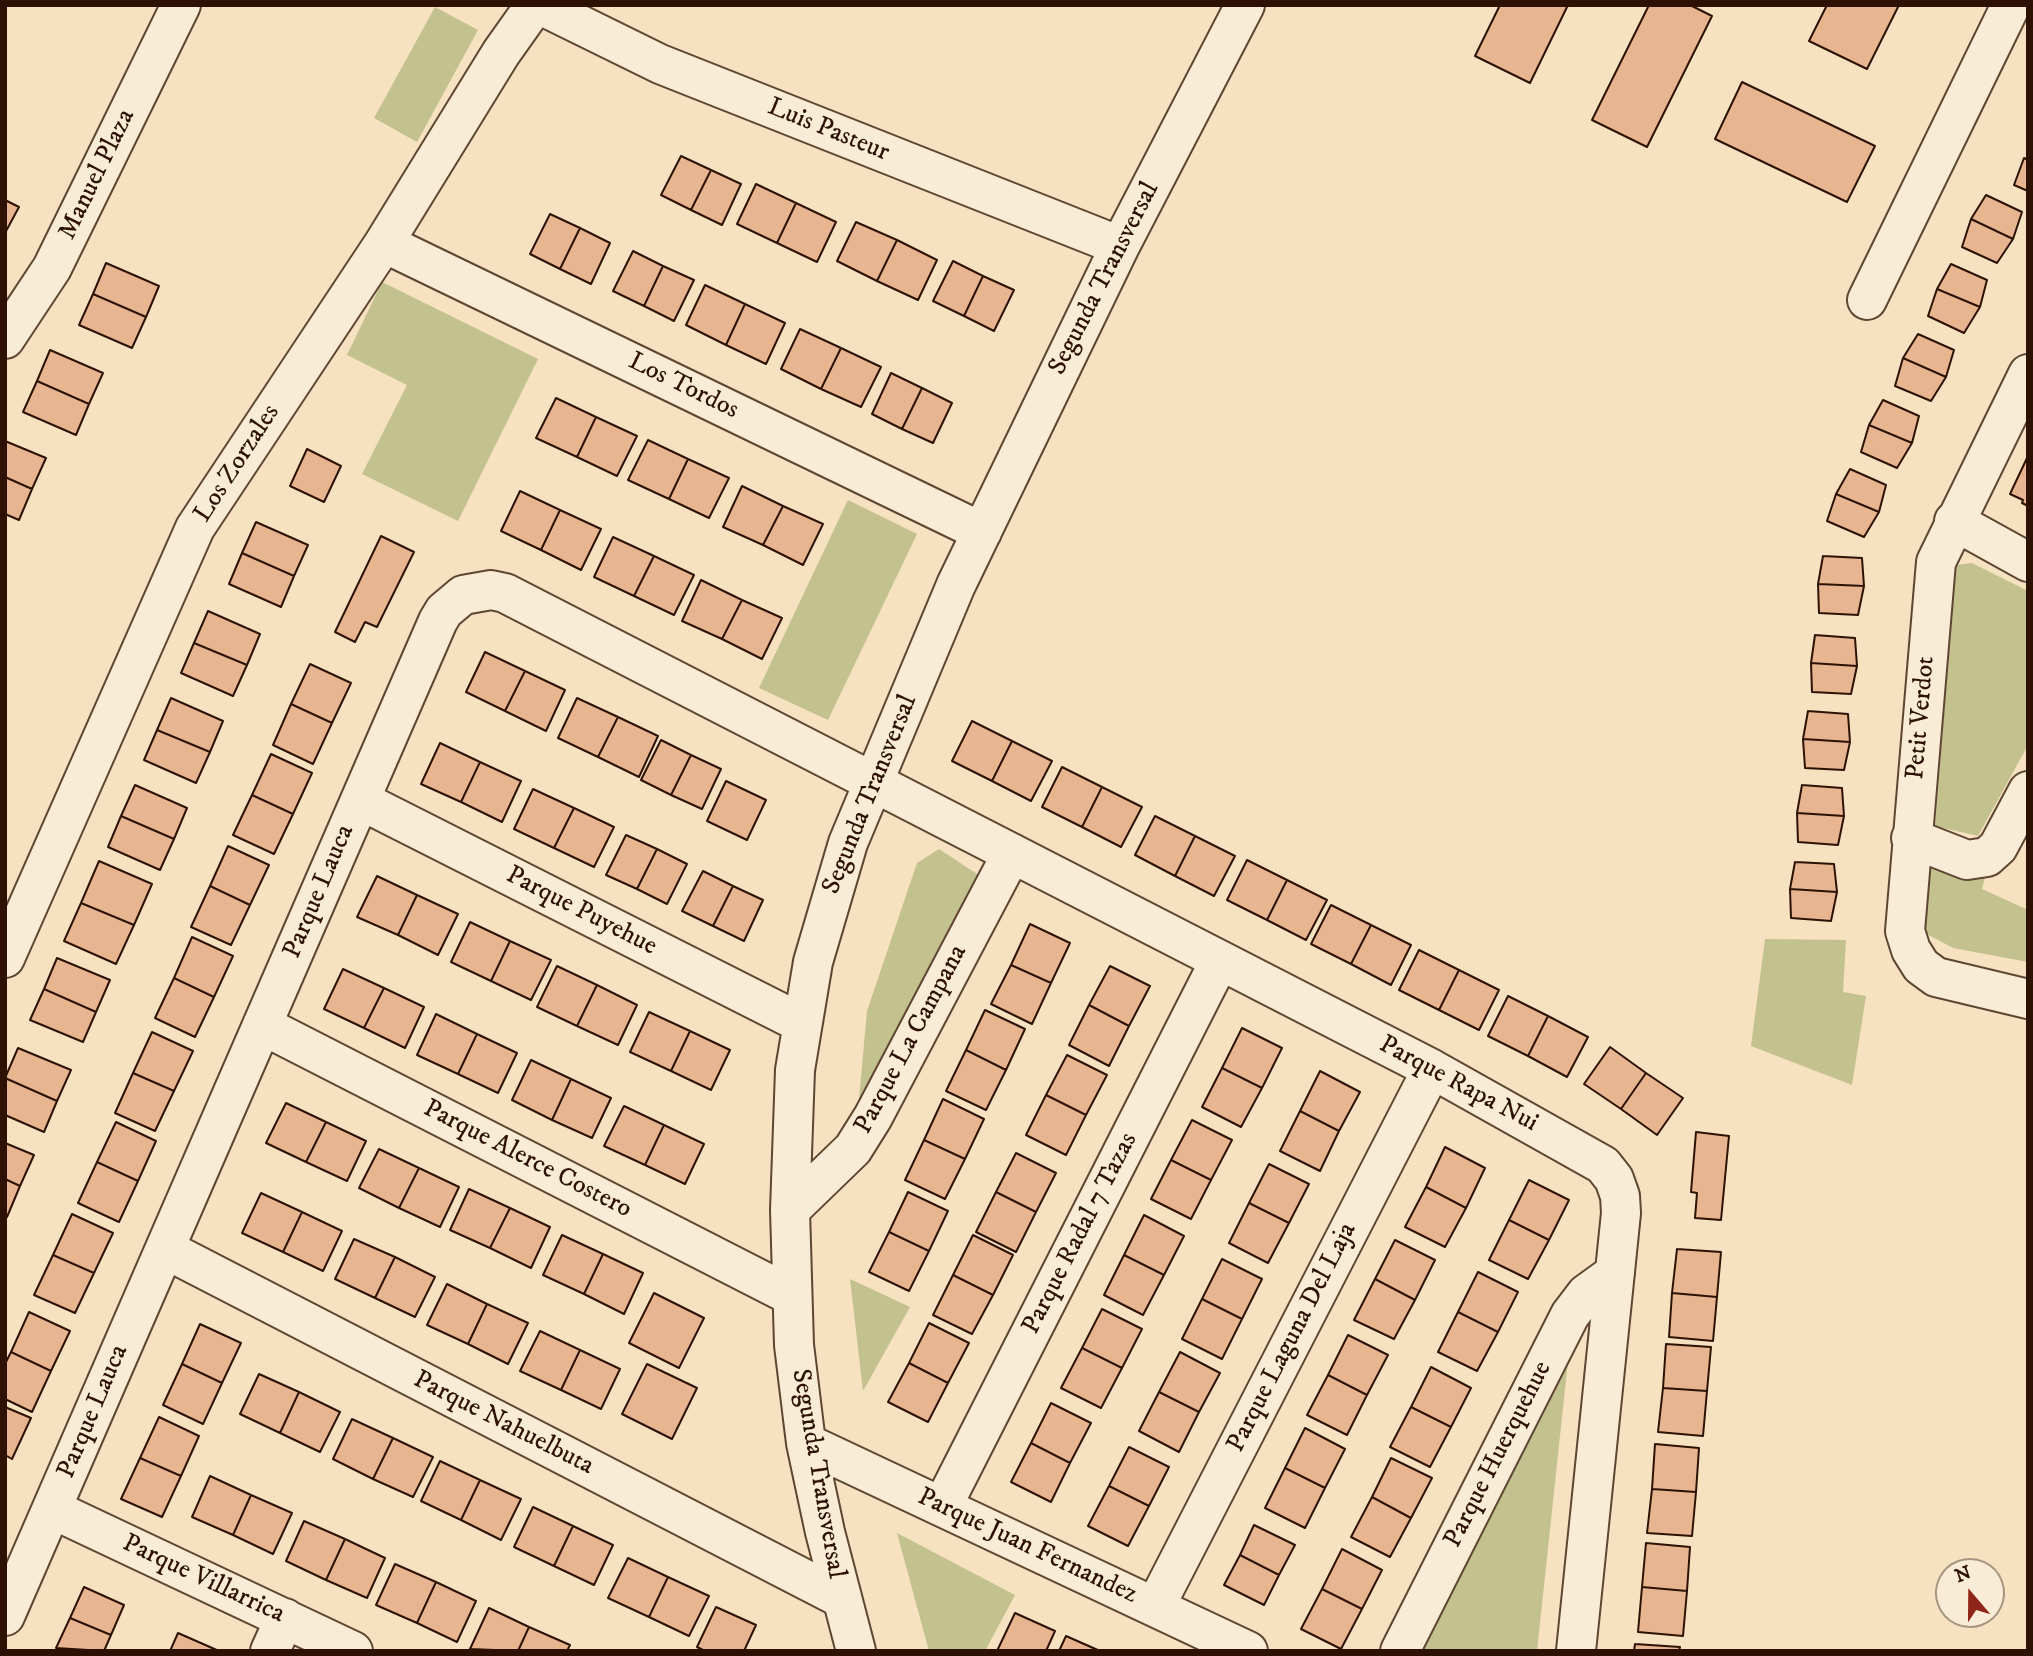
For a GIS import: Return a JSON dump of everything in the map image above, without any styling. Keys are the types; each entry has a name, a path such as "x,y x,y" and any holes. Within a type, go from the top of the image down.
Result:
{"street":[{"name":"Manuel Plaza","path":"9,327 69,235 181,5"},
{"name":"Los Zorzales","path":"5,958 195,528 384,243 501,53 538,5"},
{"name":"Luis Pasteur","path":"538,5 660,64 1120,246"},
{"name":"Segunda Transversal","path":"856,1651 841,1598 806,1443 800,1403 792,1296 790,1210 795,1069 801,1023 828,902 874,782 956,585 1120,246 1245,5"},
{"path":"1867,300 2011,5"},
{"name":"Los Tordos","path":"384,243 982,532"},
{"name":"Petit Verdot","path":"2028,374 1936,562 1905,931 1910,950 1922,966 1936,977 2028,999"},
{"path":"1954,521 2028,562"},
{"name":"Parque Lauca","path":"5,1616 438,621 453,602 477,590 505,593 874,782"},
{"name":"Parque Rapa Nui","path":"874,782 1432,1069 1603,1165 1614,1179 1620,1196 1615,1273 1576,1651"},
{"path":"1911,838 1967,860 1987,857 1998,847 2028,790"},
{"name":"Parque Puyehue","path":"360,800 801,1023"},
{"name":"Parque La Campana","path":"790,1210 853,1149 873,1117 1012,853"},
{"name":"Parque Radal 7 Tazas","path":"942,1507 1220,960"},
{"name":"Parque Alerce Costero","path":"262,1025 792,1296"},
{"name":"Parque Laguna Del Laja","path":"1155,1607 1432,1069"},
{"name":"Parque Nahuelbuta","path":"165,1249 841,1598"},
{"name":"Parque Huerquehue","path":"1400,1651 1570,1315 1586,1294 1615,1273"},
{"name":"Parque Juan Fernandez","path":"806,1443 1248,1651"},
{"name":"Parque Villarrica","path":"52,1509 277,1635 354,1651"}],"shaded area":[{"path":"435,7 478,30 417,142 374,118"},
{"path":"382,282 538,359 458,521 362,474 407,385 347,355"},
{"path":"848,500 917,534 828,720 759,688"},
{"path":"1972,563 2028,591 2028,745 1978,836 1935,826 1956,565"},
{"path":"939,849 983,878 858,1110 867,1011 917,863"},
{"path":"1931,869 1986,874 1982,889 2028,910 2028,962 1953,948 1923,932"},
{"path":"1765,939 1846,940 1843,992 1866,996 1852,1085 1751,1046"},
{"path":"850,1279 910,1307 863,1391"},
{"path":"1568,1361 1537,1651 1423,1651"},
{"path":"897,1533 1015,1595 985,1651 929,1651"}],"building":[{"path":"1500,5 1568,5 1530,83 1475,56"},
{"path":"1649,5 1690,5 1712,16 1647,147 1592,120"},
{"path":"1827,5 1899,5 1867,69 1809,41"},
{"path":"1742,82 1875,146 1847,202 1715,139"},
{"path":"681,156 711,170 691,210 661,195"},
{"path":"2024,158 2028,160 2028,191 2014,185"},
{"path":"711,170 741,184 722,225 691,210"},
{"path":"756,184 796,203 777,243 737,224"},
{"path":"1986,195 2022,212 2013,239 1971,219"},
{"path":"5,200 19,207 5,233"},
{"path":"796,203 836,222 817,262 777,243"},
{"path":"550,214 580,228 560,269 530,254"},
{"path":"1971,219 2013,239 1997,263 1962,247"},
{"path":"856,222 897,240 877,281 837,261"},
{"path":"580,228 610,243 591,284 560,269"},
{"path":"897,240 937,260 918,300 877,281"},
{"path":"633,251 663,266 644,306 613,291"},
{"path":"953,261 983,276 964,316 933,301"},
{"path":"106,263 159,286 146,317 93,294"},
{"path":"1951,264 1987,280 1980,307 1937,289"},
{"path":"663,266 694,280 674,321 644,306"},
{"path":"983,276 1014,290 994,331 964,316"},
{"path":"705,285 745,304 726,345 686,325"},
{"path":"1937,289 1980,307 1964,333 1928,316"},
{"path":"93,294 146,317 132,348 79,325"},
{"path":"745,304 785,323 766,364 726,345"},
{"path":"800,329 841,348 821,389 781,369"},
{"path":"1918,334 1954,350 1946,377 1903,358"},
{"path":"841,348 881,367 861,407 821,389"},
{"path":"50,350 103,373 89,404 37,381"},
{"path":"1903,358 1946,377 1931,401 1895,386"},
{"path":"891,373 922,388 902,429 872,414"},
{"path":"37,381 89,404 76,435 23,412"},
{"path":"922,388 952,403 933,443 902,429"},
{"path":"556,398 596,417 577,457 536,438"},
{"path":"1883,400 1919,416 1912,443 1869,425"},
{"path":"596,417 637,436 617,476 577,457"},
{"path":"1869,425 1912,443 1897,468 1861,452"},
{"path":"648,440 688,459 669,499 628,480"},
{"path":"5,441 46,458 32,489 5,477"},
{"path":"307,449 341,466 324,502 290,486"},
{"path":"2027,458 2028,506 2022,503 2023,500 2010,494"},
{"path":"688,459 729,478 709,518 669,499"},
{"path":"1850,469 1886,485 1879,512 1836,494"},
{"path":"5,477 32,489 19,520 5,514"},
{"path":"742,486 783,506 763,545 723,527"},
{"path":"520,491 560,510 541,550 501,531"},
{"path":"1836,494 1879,512 1864,537 1827,521"},
{"path":"783,506 823,524 803,565 763,545"},
{"path":"560,510 601,529 581,570 541,550"},
{"path":"256,522 308,545 294,576 242,553"},
{"path":"381,536 414,552 377,627 365,622 355,642 335,632"},
{"path":"613,537 654,556 634,596 594,577"},
{"path":"242,553 294,576 281,607 229,584"},
{"path":"654,556 694,575 674,615 634,596"},
{"path":"1823,556 1862,558 1864,586 1818,584"},
{"path":"701,580 742,600 722,639 682,621"},
{"path":"1818,584 1864,586 1858,615 1819,613"},
{"path":"742,600 782,618 762,659 722,639"},
{"path":"208,611 260,634 247,665 194,643"},
{"path":"1815,635 1855,638 1857,666 1811,663"},
{"path":"194,643 247,665 233,696 181,673"},
{"path":"485,652 525,671 505,711 466,692"},
{"path":"1811,663 1857,666 1851,694 1812,692"},
{"path":"310,664 351,683 332,723 291,704"},
{"path":"525,671 565,690 546,731 505,711"},
{"path":"171,698 223,721 210,752 157,730"},
{"path":"577,698 618,717 598,757 558,738"},
{"path":"291,704 332,723 313,764 273,745"},
{"path":"1808,711 1848,714 1850,742 1803,739"},
{"path":"618,717 658,736 639,777 598,757"},
{"path":"972,721 1012,741 992,781 952,761"},
{"path":"157,730 210,752 196,783 144,760"},
{"path":"1803,739 1850,742 1844,770 1805,768"},
{"path":"661,740 691,755 671,795 641,780"},
{"path":"1012,741 1052,761 1031,801 992,781"},
{"path":"440,743 480,762 461,802 421,784"},
{"path":"271,754 312,773 293,814 252,795"},
{"path":"691,755 721,769 702,809 671,795"},
{"path":"480,762 521,781 502,822 461,802"},
{"path":"1062,767 1102,787 1082,827 1042,807"},
{"path":"726,781 766,800 747,840 707,821"},
{"path":"135,785 187,808 174,839 121,816"},
{"path":"1802,785 1842,788 1844,816 1797,813"},
{"path":"1102,787 1142,807 1121,847 1082,827"},
{"path":"533,789 574,808 554,848 514,829"},
{"path":"252,795 293,814 274,854 233,835"},
{"path":"574,808 614,827 594,867 554,848"},
{"path":"1797,813 1844,816 1838,845 1798,842"},
{"path":"121,816 174,839 160,870 108,847"},
{"path":"1155,816 1195,836 1175,876 1135,855"},
{"path":"626,835 657,849 637,889 606,875"},
{"path":"1195,836 1235,856 1214,896 1175,876"},
{"path":"228,846 269,865 250,905 210,886"},
{"path":"657,849 687,864 667,904 637,889"},
{"path":"1247,860 1287,880 1267,920 1227,900"},
{"path":"99,861 152,884 134,925 81,903"},
{"path":"1795,862 1834,864 1837,892 1790,889"},
{"path":"703,871 733,886 713,926 682,911"},
{"path":"377,876 417,895 398,935 357,917"},
{"path":"1287,880 1327,900 1306,940 1267,920"},
{"path":"210,886 250,905 231,945 191,927"},
{"path":"733,886 763,900 744,941 713,926"},
{"path":"1790,889 1837,892 1831,921 1791,918"},
{"path":"417,895 458,914 438,955 398,935"},
{"path":"81,903 134,925 116,964 64,941"},
{"path":"1331,905 1371,925 1351,964 1311,944"},
{"path":"470,922 510,941 491,981 451,962"},
{"path":"1030,924 1070,943 1051,983 1011,965"},
{"path":"1371,925 1411,945 1391,985 1351,964"},
{"path":"192,937 233,956 214,997 174,978"},
{"path":"510,941 551,960 531,1000 491,981"},
{"path":"1419,950 1459,970 1439,1010 1399,990"},
{"path":"57,958 110,980 96,1012 44,989"},
{"path":"1011,965 1051,983 1032,1024 991,1004"},
{"path":"557,966 597,985 577,1026 537,1007"},
{"path":"1110,966 1150,986 1129,1026 1089,1005"},
{"path":"343,969 384,988 364,1028 324,1009"},
{"path":"1459,970 1499,990 1479,1030 1439,1010"},
{"path":"174,978 214,997 195,1037 155,1018"},
{"path":"597,985 637,1005 618,1045 577,1026"},
{"path":"384,988 424,1007 405,1048 364,1028"},
{"path":"44,989 96,1012 83,1042 30,1020"},
{"path":"1508,996 1548,1016 1528,1056 1488,1036"},
{"path":"1089,1005 1129,1026 1109,1066 1069,1045"},
{"path":"985,1010 1025,1029 1006,1070 966,1050"},
{"path":"649,1012 690,1031 671,1071 630,1052"},
{"path":"436,1014 477,1034 458,1074 417,1055"},
{"path":"1548,1016 1588,1037 1567,1077 1528,1056"},
{"path":"1242,1028 1282,1048 1262,1088 1222,1068"},
{"path":"690,1031 730,1050 711,1090 671,1071"},
{"path":"152,1032 193,1051 174,1091 133,1073"},
{"path":"477,1034 517,1053 498,1093 458,1074"},
{"path":"1610,1047 1646,1073 1621,1109 1584,1084"},
{"path":"18,1048 71,1070 57,1101 5,1078"},
{"path":"966,1050 1006,1070 986,1110 946,1091"},
{"path":"1067,1055 1107,1075 1086,1115 1046,1095"},
{"path":"531,1060 571,1079 552,1120 512,1100"},
{"path":"1222,1068 1262,1088 1241,1127 1202,1107"},
{"path":"1320,1071 1360,1092 1339,1131 1300,1111"},
{"path":"133,1073 174,1091 155,1131 115,1113"},
{"path":"1646,1073 1683,1098 1657,1135 1621,1109"},
{"path":"5,1078 57,1101 44,1132 5,1115"},
{"path":"571,1079 611,1098 592,1138 552,1120"},
{"path":"1046,1095 1086,1115 1066,1155 1026,1135"},
{"path":"943,1099 984,1119 965,1159 924,1140"},
{"path":"286,1103 326,1122 306,1162 266,1143"},
{"path":"624,1106 664,1125 645,1165 604,1146"},
{"path":"1300,1111 1339,1131 1320,1171 1280,1151"},
{"path":"1192,1120 1232,1140 1211,1180 1171,1160"},
{"path":"116,1122 156,1141 138,1181 97,1162"},
{"path":"326,1122 366,1141 347,1181 306,1162"},
{"path":"664,1125 704,1144 685,1184 645,1165"},
{"path":"1696,1132 1729,1136 1721,1220 1695,1218 1697,1193 1691,1192"},
{"path":"924,1140 965,1159 945,1199 905,1180"},
{"path":"5,1143 34,1155 20,1186 5,1179"},
{"path":"1445,1147 1485,1168 1466,1208 1426,1187"},
{"path":"379,1149 419,1168 399,1208 359,1188"},
{"path":"1016,1153 1056,1173 1036,1212 996,1192"},
{"path":"1171,1160 1211,1180 1191,1219 1151,1199"},
{"path":"97,1162 138,1181 119,1222 78,1203"},
{"path":"1269,1164 1309,1184 1289,1223 1249,1203"},
{"path":"419,1168 459,1187 440,1227 399,1208"},
{"path":"5,1179 20,1186 7,1217 5,1216"},
{"path":"1529,1180 1569,1200 1549,1240 1509,1220"},
{"path":"1426,1187 1466,1208 1445,1247 1405,1227"},
{"path":"469,1189 510,1208 490,1248 450,1230"},
{"path":"908,1192 948,1211 929,1251 889,1232"},
{"path":"996,1192 1036,1212 1016,1252 976,1232"},
{"path":"261,1193 302,1212 283,1252 242,1233"},
{"path":"1249,1203 1289,1223 1268,1263 1229,1243"},
{"path":"510,1208 550,1227 531,1268 490,1248"},
{"path":"302,1212 342,1231 323,1271 283,1252"},
{"path":"72,1214 113,1233 94,1273 53,1255"},
{"path":"1144,1215 1184,1236 1164,1275 1124,1255"},
{"path":"1509,1220 1549,1240 1528,1279 1489,1260"},
{"path":"889,1232 929,1251 909,1291 869,1272"},
{"path":"562,1235 603,1254 584,1294 543,1275"},
{"path":"973,1235 1013,1255 993,1295 953,1275"},
{"path":"354,1239 395,1257 375,1298 335,1279"},
{"path":"1395,1240 1435,1260 1415,1300 1375,1279"},
{"path":"1677,1249 1721,1252 1717,1297 1672,1293"},
{"path":"603,1254 643,1273 624,1314 584,1294"},
{"path":"53,1255 94,1273 75,1313 34,1295"},
{"path":"1124,1255 1164,1275 1143,1315 1104,1295"},
{"path":"395,1257 435,1277 415,1317 375,1298"},
{"path":"1222,1259 1262,1279 1242,1319 1202,1299"},
{"path":"1478,1272 1518,1292 1498,1332 1458,1312"},
{"path":"953,1275 993,1295 972,1334 933,1315"},
{"path":"1375,1279 1415,1300 1394,1339 1354,1320"},
{"path":"447,1284 487,1304 468,1344 427,1325"},
{"path":"654,1293 704,1318 679,1368 629,1343"},
{"path":"1672,1293 1717,1297 1713,1341 1669,1337"},
{"path":"1202,1299 1242,1319 1222,1359 1182,1339"},
{"path":"487,1304 528,1323 508,1364 468,1344"},
{"path":"1102,1309 1142,1329 1122,1368 1082,1348"},
{"path":"29,1312 70,1331 51,1371 11,1352"},
{"path":"1458,1312 1498,1332 1477,1371 1438,1352"},
{"path":"929,1323 969,1343 948,1383 909,1363"},
{"path":"200,1324 241,1343 222,1383 182,1364"},
{"path":"540,1331 580,1350 561,1390 520,1371"},
{"path":"1348,1335 1388,1355 1367,1395 1328,1375"},
{"path":"1666,1344 1711,1347 1707,1391 1663,1388"},
{"path":"1082,1348 1122,1368 1101,1408 1061,1388"},
{"path":"580,1350 620,1369 601,1409 561,1390"},
{"path":"11,1352 51,1371 32,1412 5,1399 5,1364"},
{"path":"1180,1352 1220,1373 1199,1412 1159,1392"},
{"path":"909,1363 948,1383 928,1422 888,1402"},
{"path":"182,1364 222,1383 203,1424 163,1405"},
{"path":"647,1364 697,1388 672,1439 622,1414"},
{"path":"1431,1367 1471,1388 1451,1427 1411,1407"},
{"path":"259,1374 299,1392 280,1433 240,1414"},
{"path":"1328,1375 1367,1395 1347,1435 1307,1415"},
{"path":"1663,1388 1707,1391 1703,1436 1658,1432"},
{"path":"299,1392 340,1412 320,1452 280,1433"},
{"path":"1159,1392 1199,1412 1179,1452 1139,1431"},
{"path":"1051,1403 1091,1423 1070,1463 1031,1443"},
{"path":"5,1407 31,1418 12,1459 5,1455"},
{"path":"1411,1407 1451,1427 1430,1467 1390,1447"},
{"path":"159,1417 199,1436 181,1476 140,1458"},
{"path":"352,1419 393,1438 373,1479 333,1459"},
{"path":"1305,1428 1345,1449 1325,1488 1285,1468"},
{"path":"393,1438 433,1457 413,1497 373,1479"},
{"path":"1031,1443 1070,1463 1051,1502 1011,1482"},
{"path":"1655,1444 1699,1448 1696,1492 1652,1489"},
{"path":"1129,1447 1169,1467 1149,1506 1109,1486"},
{"path":"140,1458 181,1476 162,1517 121,1499"},
{"path":"1391,1458 1432,1478 1411,1518 1372,1497"},
{"path":"440,1461 480,1480 461,1520 421,1501"},
{"path":"1285,1468 1325,1488 1305,1528 1265,1508"},
{"path":"210,1476 251,1495 233,1535 192,1517"},
{"path":"480,1480 521,1499 501,1540 461,1520"},
{"path":"1109,1486 1149,1506 1128,1546 1088,1526"},
{"path":"1652,1489 1696,1492 1692,1536 1647,1533"},
{"path":"251,1495 292,1513 273,1554 233,1535"},
{"path":"1372,1497 1411,1518 1390,1557 1351,1537"},
{"path":"533,1507 573,1526 554,1566 514,1547"},
{"path":"304,1521 345,1539 326,1580 286,1561"},
{"path":"1254,1525 1295,1545 1279,1575 1240,1555"},
{"path":"573,1526 613,1545 594,1585 554,1566"},
{"path":"345,1539 385,1558 367,1598 326,1580"},
{"path":"1646,1543 1690,1547 1687,1591 1642,1587"},
{"path":"1342,1549 1382,1570 1362,1609 1322,1589"},
{"path":"1240,1555 1279,1575 1264,1605 1224,1585"},
{"path":"628,1558 668,1577 649,1617 608,1598"},
{"path":"395,1564 436,1582 417,1623 376,1605"},
{"path":"668,1577 709,1596 689,1636 649,1617"},
{"path":"436,1582 476,1601 457,1642 417,1623"},
{"path":"84,1587 124,1605 111,1635 70,1618"},
{"path":"1642,1587 1687,1591 1683,1636 1638,1632"},
{"path":"1322,1589 1362,1609 1341,1649 1301,1629"},
{"path":"716,1607 756,1625 744,1651 705,1651 697,1647"},
{"path":"489,1608 529,1627 518,1651 470,1649"},
{"path":"1015,1613 1055,1631 1046,1651 997,1651"},
{"path":"70,1618 111,1635 104,1651 56,1648"},
{"path":"529,1627 570,1645 567,1651 518,1651"},
{"path":"178,1633 219,1651 170,1651"},
{"path":"1066,1636 1100,1651 1059,1651"},
{"path":"1635,1644 1680,1647 1679,1651 1634,1651"}]}
